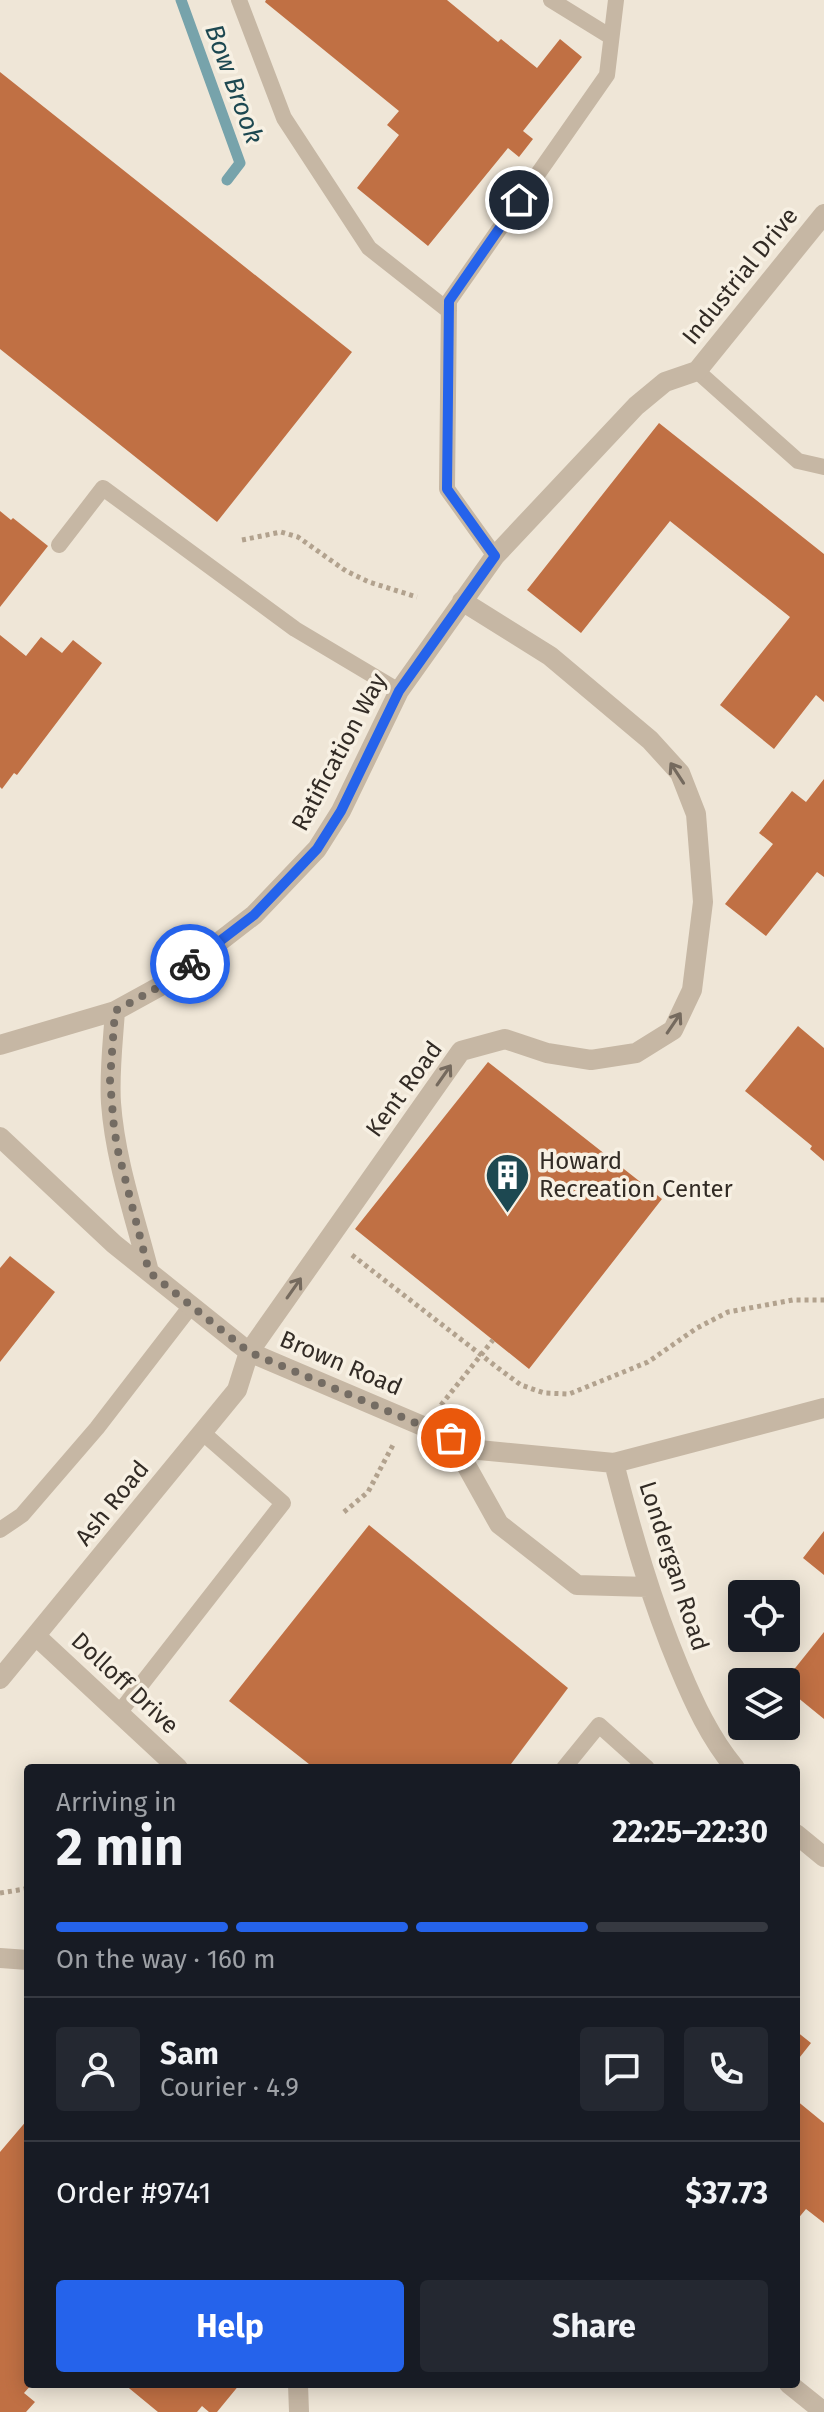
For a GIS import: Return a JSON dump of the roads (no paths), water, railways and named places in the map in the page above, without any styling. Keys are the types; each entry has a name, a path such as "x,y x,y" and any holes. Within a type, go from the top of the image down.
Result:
{"street":[{"name":"Industrial Drive","path":"697,371 824,214"},
{"name":"Ratification Way","path":"0,1045 115,1011 166,983 254,915 317,849 341,811 399,691 495,556 636,406 665,382 697,371"},
{"name":"Kent Road","path":"249,1352 461,1051 505,1039 547,1053 591,1060 636,1053 673,1030 692,990 703,902 696,814 680,773 650,740 550,656 462,601"},
{"path":"115,1011 110,1080 114,1128 149,1272"},
{"name":"Brown Road","path":"0,1137 114,1244 249,1352 479,1450 614,1463 824,1408"},
{"name":"Ash Road","path":"0,1679 237,1390 249,1352"},
{"path":"451,1438 499,1524 577,1585 648,1587"},
{"name":"Londergan Road","path":"614,1463 648,1587 697,1708 719,1750 731,1764"},
{"name":"Dolloff Drive","path":"36,1636 174,1764"},
{"path":"800,1837 824,1857"},
{"path":"0,1958 24,1960"},
{"path":"298,2388 299,2412"},
{"path":"794,2388 824,2412"}],"lane":[{"path":"239,0 284,118 369,248 449,311"},
{"path":"551,0 611,37"},
{"path":"495,556 447,489 449,301 607,75 616,0"},
{"path":"697,371 798,461 824,467"},
{"path":"59,545 103,488 295,629 399,691"},
{"path":"0,1530 22,1515 97,1428 191,1306"},
{"path":"119,1713 283,1503 203,1433"},
{"path":"567,1764 599,1725 643,1764"}],"waterway":[{"name":"Bow Brook","path":"181,0 240,163 227,180"}],"place":[{"name":"Howard Recreation Center","path":"508,1214"}]}
